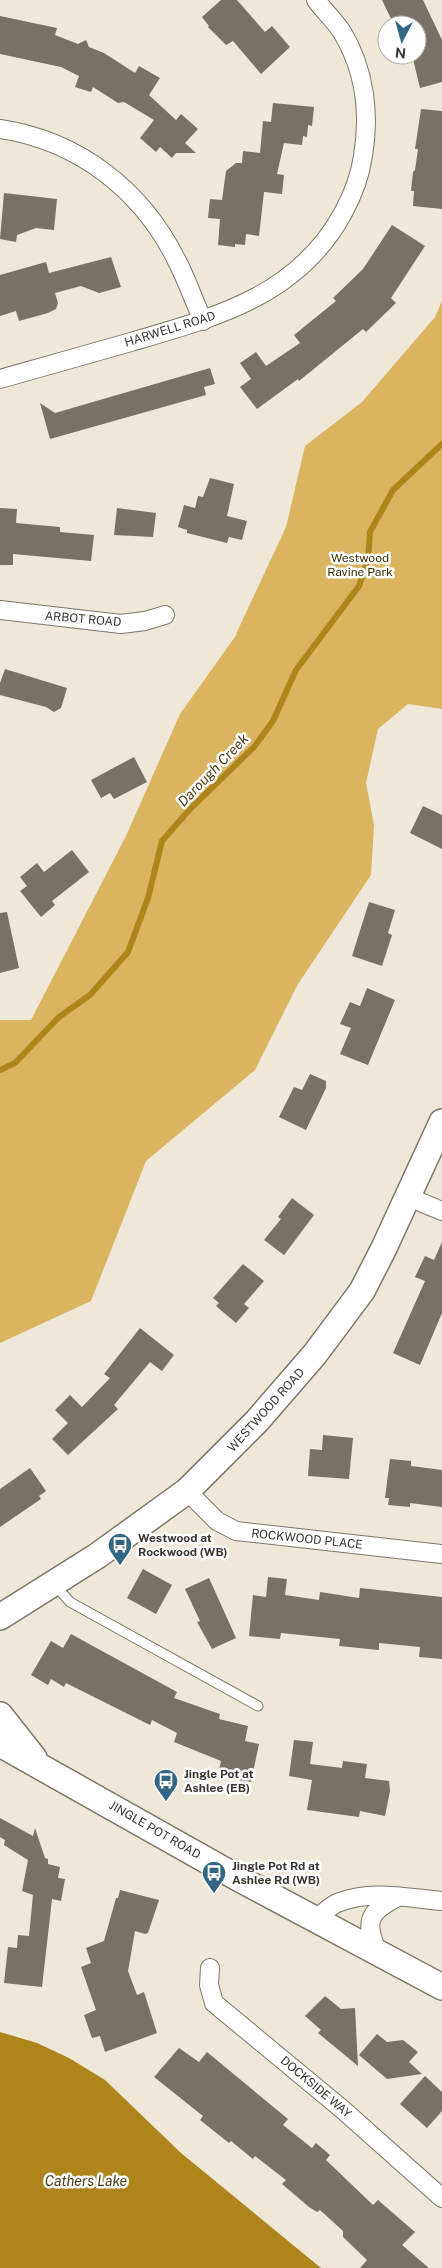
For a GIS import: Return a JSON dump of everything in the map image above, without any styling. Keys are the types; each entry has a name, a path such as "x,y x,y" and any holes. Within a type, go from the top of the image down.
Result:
{"street":[{"name":"HARWELL ROAD","path":"0,379 203,321 263,294 310,261 337,225 352,197 362,163 367,133 366,100 358,67 342,33 316,0"},
{"path":"0,129 20,132 58,144 86,158 117,181 142,206 162,233 178,262 203,321"},
{"name":"ARBOT ROAD","path":"0,610 121,624 145,621 165,615"},
{"name":"WESTWOOD ROAD","path":"0,1617 54,1584 187,1491 257,1421 338,1325 362,1291 442,1122"},
{"path":"408,1197 442,1211"},
{"name":"ROCKWOOD PLACE","path":"187,1491 217,1521 236,1531 442,1554"},
{"path":"0,1715 40,1766"},
{"name":"JINGLE POT ROAD","path":"0,1744 315,1920 442,1987"},
{"path":"315,1920 336,1904 354,1898 377,1895 442,1901"},
{"path":"378,1953 372,1938 370,1922 379,1906 398,1897"},
{"name":"DOCKSIDE WAY","path":"210,1968 209,1985 214,2002 342,2109 442,2198"}],"lane":[{"path":"54,1584 70,1602 258,1706"}],"green space":[{"name":"Westwood Ravine Park","path":"442,301 442,709 408,704 378,729 366,783 374,825 371,875 298,984 255,1070 146,1161 91,1301 0,1343 0,1020 31,1020 126,836 180,714 237,634 286,527 305,446 362,402 435,317"}],"water":[{"name":"Cathers Lake","path":"0,2032 37,2043 69,2058 105,2080 181,2153 321,2268 0,2268"}],"building":[{"path":"221,0 237,0 265,32 272,26 290,47 261,74 233,41 226,45 208,27 202,17"},
{"path":"382,0 423,0 442,40 442,82 420,88 414,65 427,65 427,15 389,15"},
{"path":"0,16 57,28 55,35 78,44 86,40 89,47 104,53 135,73 139,66 160,78 149,95 176,120 181,114 198,129 185,143 196,153 176,153 172,158 160,147 156,152 140,138 154,120 124,102 118,103 93,87 91,92 75,87 79,76 61,67 0,54"},
{"path":"273,103 314,107 312,126 308,125 307,137 303,136 302,145 284,143 277,174 284,175 282,194 264,192 259,236 246,234 245,245 235,244 235,247 218,245 220,219 208,218 210,199 222,200 226,171 236,163 242,163 243,151 260,153 263,121 271,122"},
{"path":"421,109 442,111 442,209 413,206 414,191 411,191 418,149 415,149"},
{"path":"4,193 57,199 54,230 36,228 17,235 16,242 0,239"},
{"path":"392,225 425,246 391,298 396,303 366,332 363,329 299,381 298,379 257,409 240,387 251,379 240,363 256,352 266,366 300,343 294,335 336,301 333,298 363,269"},
{"path":"111,257 121,287 99,293 81,286 55,293 58,303 56,309 48,313 19,321 16,311 0,316 0,275 46,262 49,273"},
{"path":"210,368 215,384 204,387 206,395 50,439 40,403 55,413"},
{"path":"210,478 234,484 227,516 247,521 242,540 229,537 227,543 187,533 187,530 178,527 184,505 195,508 198,496 203,497"},
{"path":"0,508 17,509 16,523 60,527 60,532 94,535 91,561 13,554 13,565 0,565"},
{"path":"117,508 156,513 153,537 114,535"},
{"path":"5,669 67,688 61,708 54,712 46,707 0,695 0,683"},
{"path":"134,757 147,782 114,799 110,793 101,798 91,780"},
{"path":"423,806 442,815 442,849 410,833"},
{"path":"72,850 89,872 52,901 55,905 41,917 20,891 27,886 20,877 37,863 44,872"},
{"path":"369,902 395,910 388,933 392,935 382,966 352,956"},
{"path":"7,912 19,968 0,973 0,913"},
{"path":"367,988 395,1000 368,1065 340,1054 351,1028 340,1024 350,1002 360,1006"},
{"path":"310,1074 326,1081 326,1088 306,1130 279,1117 294,1087 302,1090"},
{"path":"292,1198 314,1215 284,1255 264,1240 281,1219 278,1217"},
{"path":"442,1242 442,1313 420,1365 393,1353 425,1281 415,1277 425,1256 434,1260"},
{"path":"243,1264 264,1281 244,1304 249,1308 236,1323 216,1306 219,1303 213,1298"},
{"path":"140,1328 174,1355 162,1371 150,1362 114,1405 118,1409 68,1455 52,1439 68,1423 55,1410 70,1395 82,1407 110,1378 104,1374"},
{"path":"323,1435 353,1438 349,1479 308,1476 310,1449 322,1450"},
{"path":"390,1459 411,1461 411,1466 442,1470 442,1507 410,1503 410,1507 388,1505 389,1498 385,1498"},
{"path":"30,1468 46,1491 39,1496 41,1499 0,1527 0,1489"},
{"path":"143,1569 172,1585 156,1614 127,1598"},
{"path":"268,1577 287,1579 285,1595 319,1600 320,1592 359,1598 360,1588 442,1597 442,1659 419,1657 420,1647 379,1643 379,1650 339,1646 340,1639 281,1633 280,1639 249,1636 253,1595 266,1597"},
{"path":"209,1578 236,1638 212,1649 197,1622 200,1621 185,1589"},
{"path":"71,1634 177,1692 174,1698 220,1714 219,1719 248,1726 245,1741 259,1744 251,1782 232,1779 233,1773 219,1770 221,1761 174,1742 177,1733 152,1720 150,1725 66,1683 64,1687 51,1679 48,1685 31,1675 51,1641 63,1648"},
{"path":"294,1740 313,1742 310,1764 342,1768 343,1761 367,1764 365,1778 389,1781 390,1791 385,1816 360,1811 359,1817 307,1810 312,1780 289,1776"},
{"path":"0,1818 33,1836 35,1828 45,1858 48,1859 48,1864 60,1867 58,1878 65,1879 61,1901 52,1899 42,1987 4,1983 8,1947 17,1948 18,1935 29,1936 33,1895 22,1891 28,1860 4,1845 5,1840 0,1837"},
{"path":"120,1890 159,1900 148,1933 135,1931 128,1971 137,1995 144,1992 157,2033 105,2052 100,2036 92,2038 84,2015 96,2010 81,1967 91,1963 86,1948 104,1941"},
{"path":"325,1996 341,2009 355,2008 358,2066 318,2033 321,2030 305,2016"},
{"path":"377,2034 387,2042 403,2040 418,2052 409,2062 422,2074 387,2079 359,2055"},
{"path":"179,2048 199,2062 207,2052 288,2119 283,2125 312,2148 316,2143 330,2155 326,2160 373,2205 378,2200 415,2232 402,2245 429,2268 360,2268 367,2260 343,2237 343,2231 320,2210 317,2212 309,2207 282,2184 286,2180 255,2156 253,2159 231,2141 229,2143 200,2120 203,2116 154,2077"},
{"path":"425,2076 442,2092 442,2111 427,2128 400,2104"}],"waterway":[{"name":"Darough Creek","path":"0,1070 15,1063 59,1017 90,995 128,952 148,898 162,841 190,809 254,747 273,721 296,670 359,586 368,559 370,532 393,490 442,444"}],"place":[{"name":"Westwood at Rockwood (WB)","path":"120,1566"},
{"name":"Jingle Pot at Ashlee (EB)","path":"166,1802"},
{"name":"Jingle Pot Rd at Ashlee Rd (WB)","path":"214,1894"}]}
